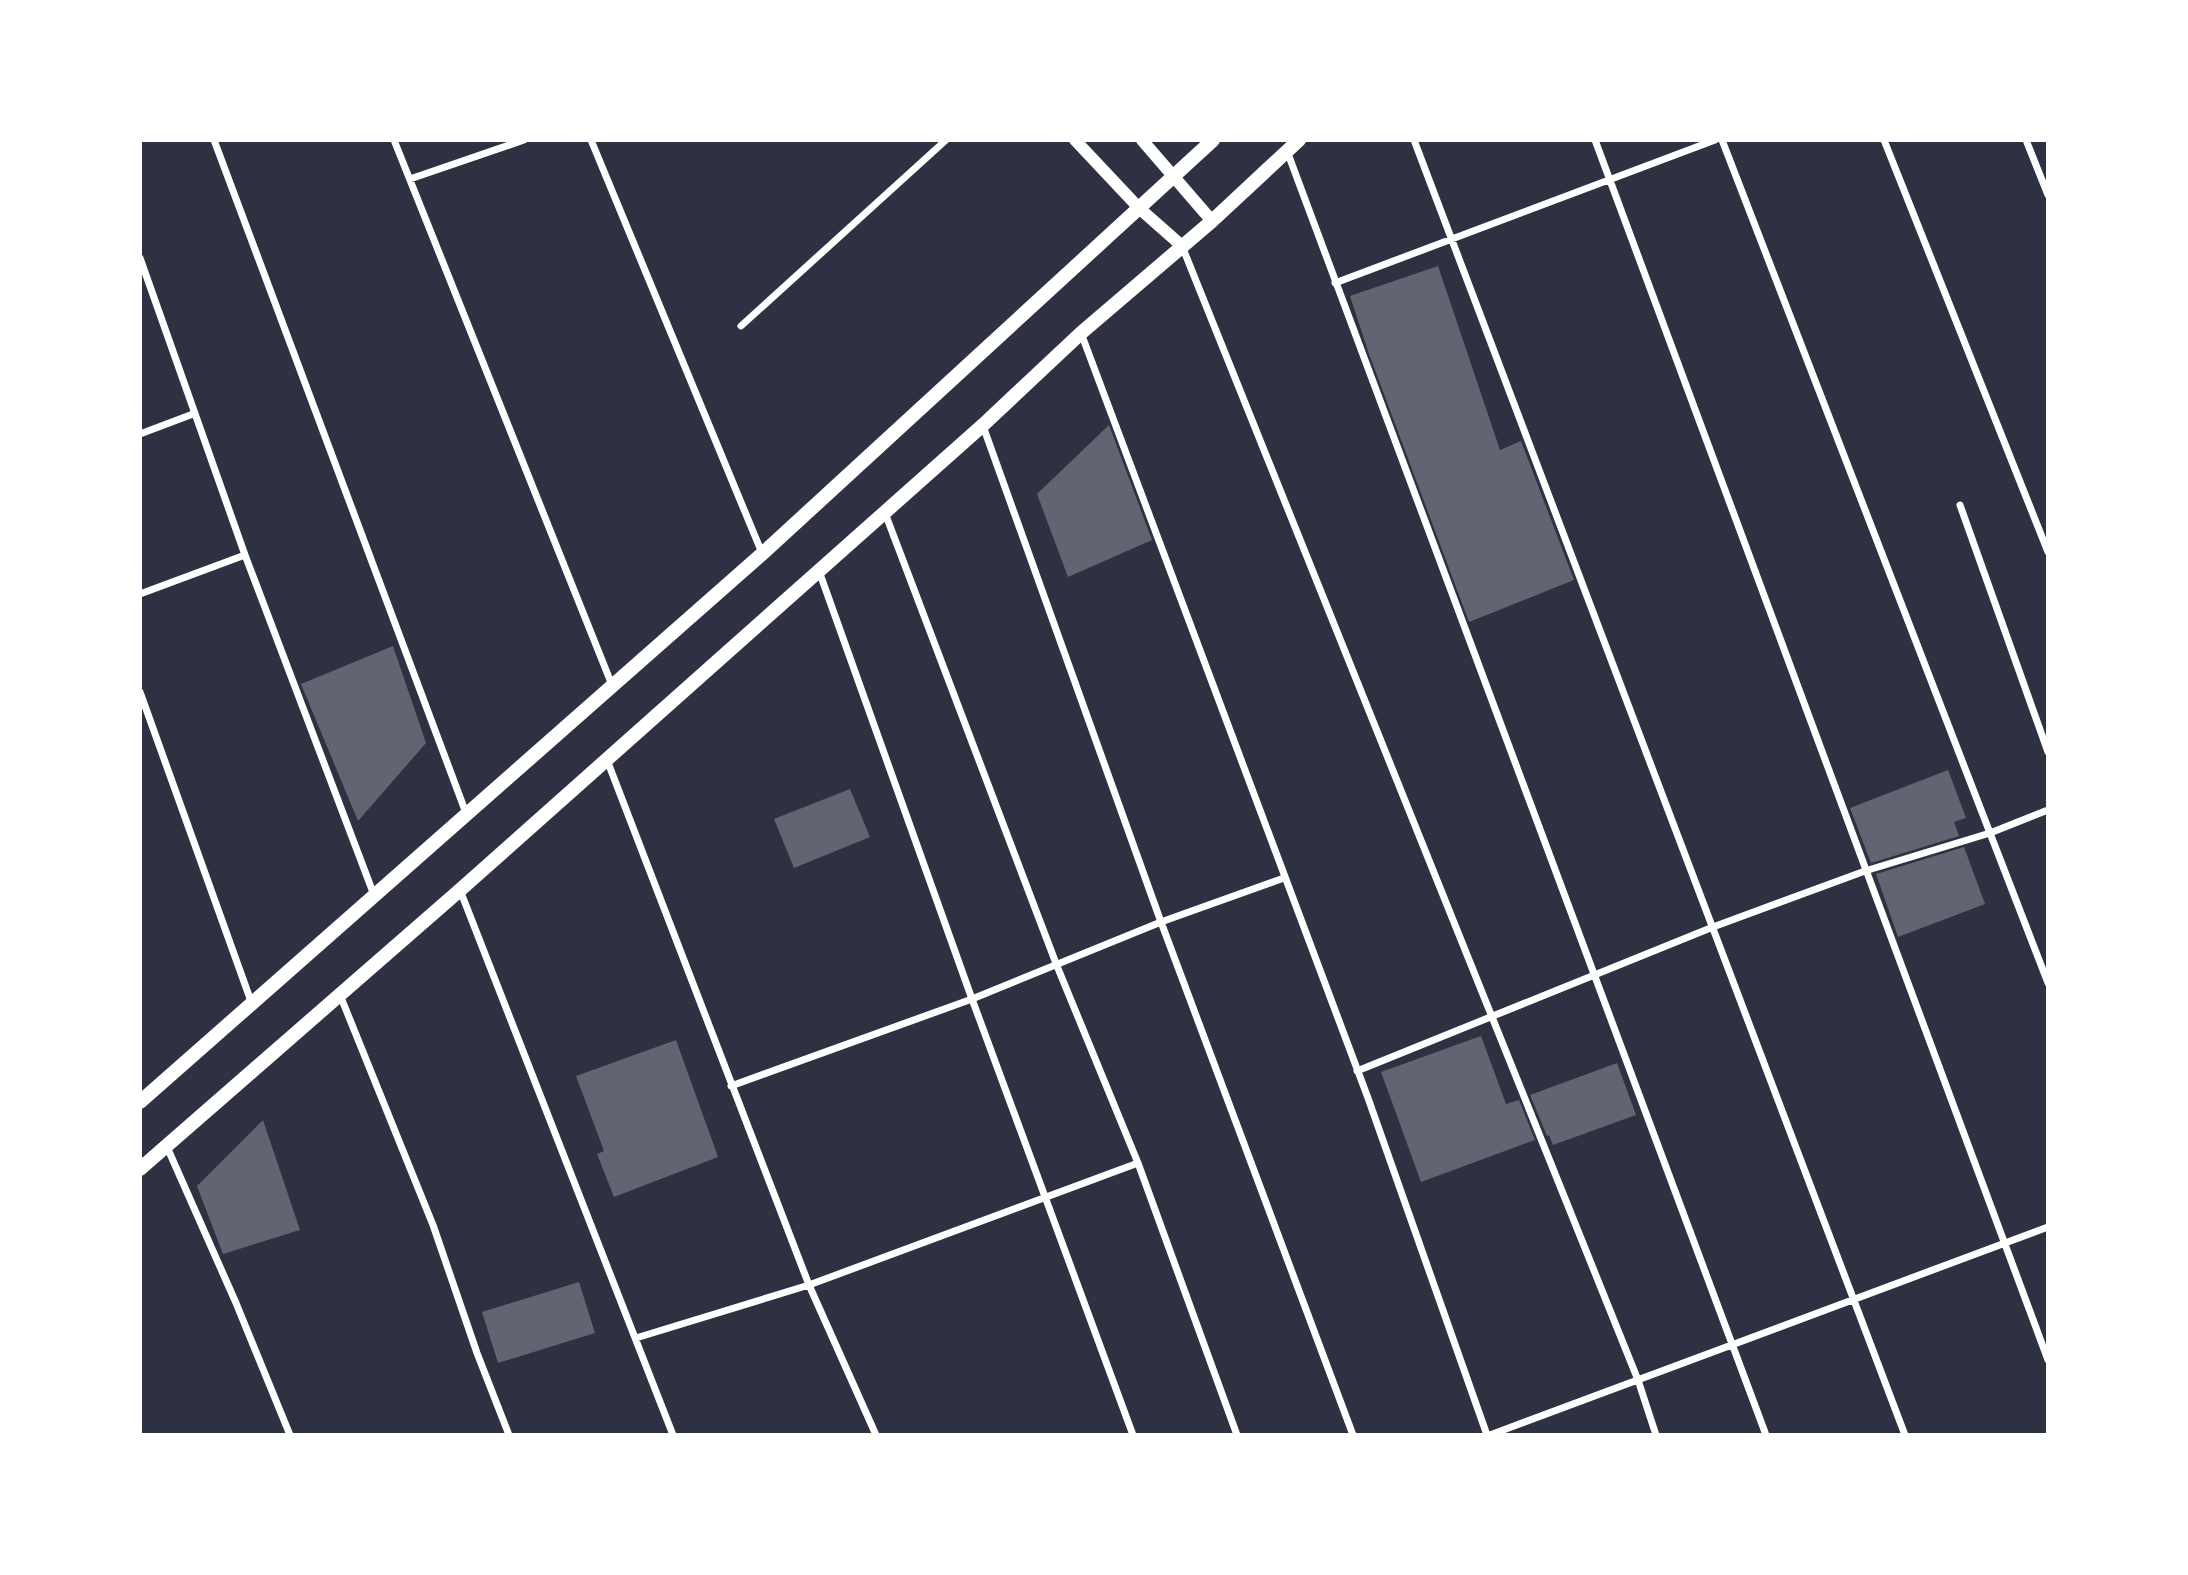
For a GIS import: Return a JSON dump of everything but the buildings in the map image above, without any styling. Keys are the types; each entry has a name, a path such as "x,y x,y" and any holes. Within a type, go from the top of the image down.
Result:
{"main road":[{"path":"140,1102 762,554 1213,140"},
{"path":"140,1169 607,760 983,425 1081,333 1212,221 1299,140"}],"street":[{"path":"214,140 467,814"},
{"path":"394,140 612,685"},
{"path":"410,179 524,140"},
{"path":"591,140 762,554"},
{"path":"741,326 946,140"},
{"path":"1075,140 1139,208 1182,246 1638,1380 1657,1435"},
{"path":"1142,140 1212,221"},
{"path":"1414,140 1906,1435"},
{"path":"1595,140 2048,1360"},
{"path":"1335,283 1715,140"},
{"path":"1722,140 2048,983"},
{"path":"1884,140 2048,552"},
{"path":"2026,140 2048,195"},
{"path":"1287,151 1766,1435"},
{"path":"140,258 193,414 374,895"},
{"path":"140,281 148,278"},
{"path":"1081,333 1357,1070 1488,1435 2048,1227"},
{"path":"140,434 193,414"},
{"path":"983,425 1161,922 1353,1435"},
{"path":"1960,505 2048,752"},
{"path":"885,513 1057,966 1138,1163 1237,1435"},
{"path":"140,594 245,555"},
{"path":"819,571 972,999 1133,1435"},
{"path":"140,692 251,1004"},
{"path":"607,760 809,1285 876,1435"},
{"path":"1357,1070 1713,927 1865,871 1990,834 2048,810"},
{"path":"731,1086 972,999 1161,922 1284,878"},
{"path":"460,890 673,1435"},
{"path":"340,995 433,1226 509,1435"},
{"path":"167,1146 290,1435"},
{"path":"636,1338 809,1285 1138,1163"}]}
